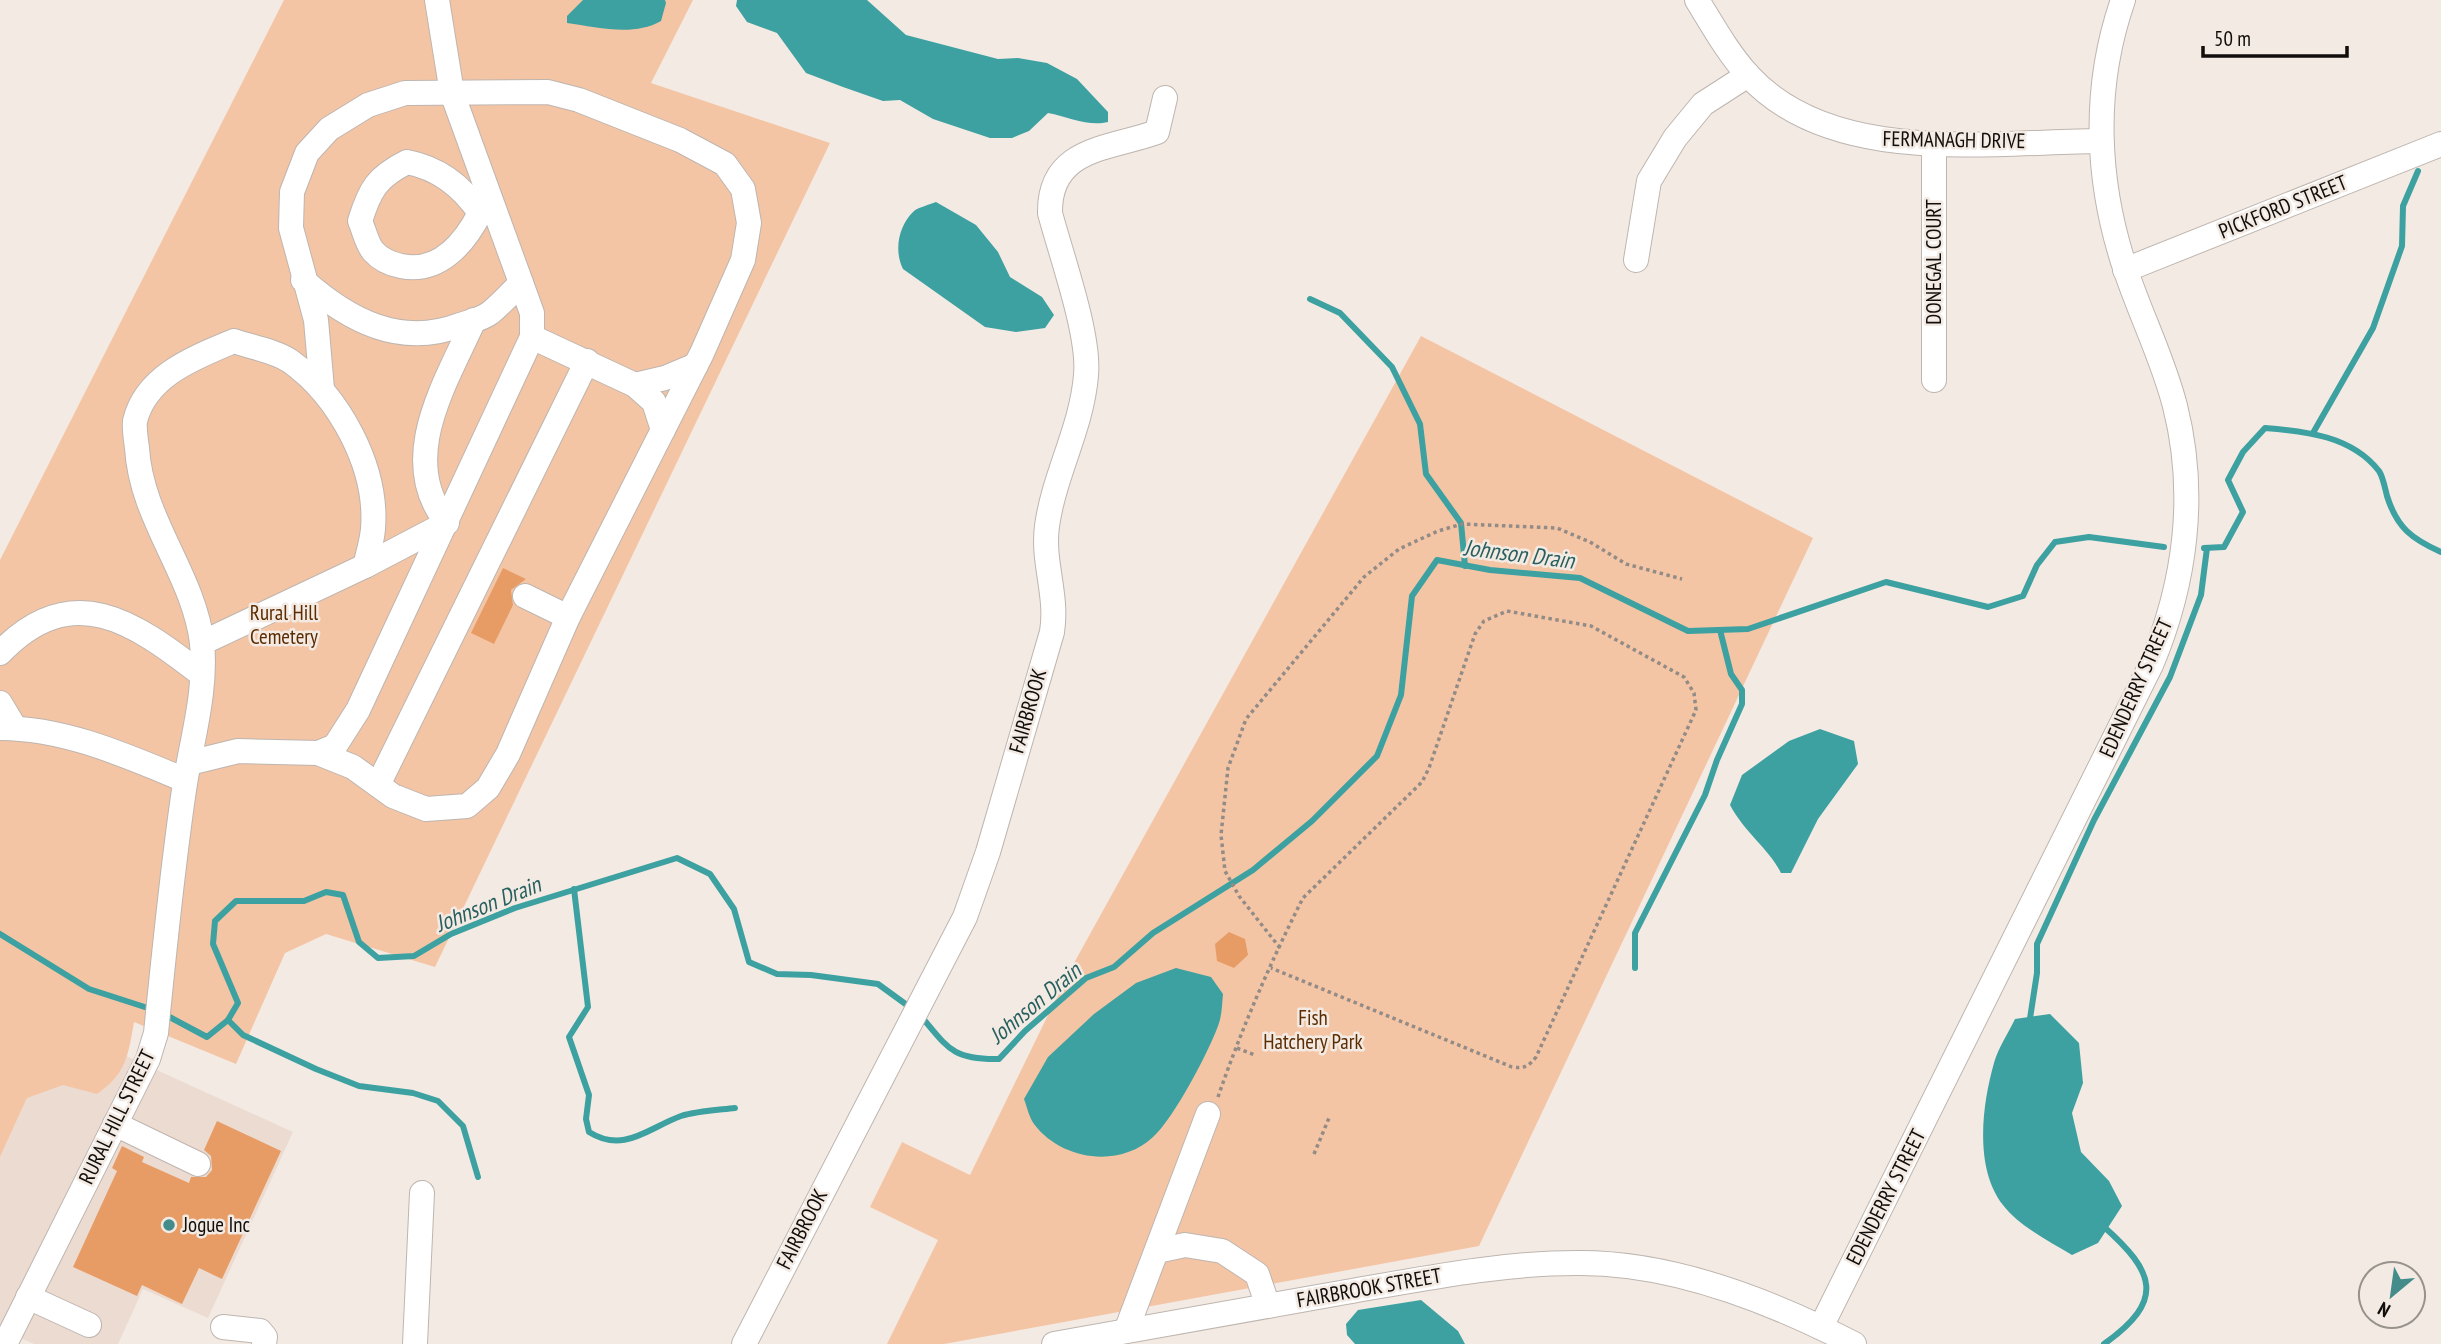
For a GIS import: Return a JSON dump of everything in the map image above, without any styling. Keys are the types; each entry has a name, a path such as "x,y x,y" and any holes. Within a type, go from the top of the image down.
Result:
{"street":[{"path":"318,753 334,746 358,710 532,337 532,313 521,283 488,214 452,93 437,0"},
{"name":"FERMANAGH DRIVE","path":"1697,0 1748,75 1784,105 1826,127 1875,139 1934,144 2100,141"},
{"name":"EDENDERRY STREET","path":"1821,1327 2146,676 2171,612 2186,536 2186,471 2175,406 2160,355 2125,270 2107,199 2100,141 2105,75 2123,0"},
{"path":"1636,260 1649,181 1675,138 1703,104 1748,75"},
{"path":"0,703 7,728 102,746 186,777 238,751 318,753 354,767 393,796 426,809 467,806 488,788 508,754 568,617 696,365 743,260 749,223 743,189 725,164 680,140 558,95 405,93 368,105 330,129 307,153 292,192 291,228 316,320 322,389 349,430 371,489 373,529 365,566"},
{"name":"FAIRBROOK","path":"744,1344 965,917 988,852 1054,617 1046,528 1075,427 1087,363 1050,213 1052,189 1060,173 1075,159 1104,146 1157,132 1165,98"},
{"name":"DONEGAL COURT","path":"1934,144 1934,380"},
{"name":"PICKFORD STREET","path":"2125,270 2441,144"},
{"path":"407,162 429,166 454,183 488,214 442,261 418,270 391,264 373,251 360,221 369,192 386,172 407,162"},
{"path":"303,279 328,302 374,328 410,335 448,330 488,315 521,283"},
{"path":"447,523 431,497 423,467 428,428 474,320"},
{"path":"532,337 635,385 654,402 663,429"},
{"name":"RURAL HILL STREET","path":"5,1344 148,1059 156,1033 186,777 196,731 201,643 192,606 148,504 138,464 135,422 152,389 185,361 234,341 288,359 322,389"},
{"path":"378,785 587,361"},
{"path":"635,385 696,365"},
{"path":"201,643 365,566 447,523"},
{"path":"525,596 568,617"},
{"path":"0,653 16,636 46,621 76,613 107,615 145,632 201,674"},
{"path":"1126,1331 1212,1109"},
{"path":"116,1124 198,1164"},
{"path":"415,1344 422,1194"},
{"path":"1157,1251 1185,1245 1222,1251 1257,1274 1268,1306"},
{"name":"FAIRBROOK STREET","path":"1054,1344 1438,1276 1577,1263 1649,1270 1685,1278 1776,1308 1854,1344"},
{"path":"28,1297 89,1325"},
{"path":"223,1327 260,1331 265,1337 264,1344"}],"path":[{"path":"1280,948 1239,896 1225,871 1221,835 1223,799 1234,749 1246,719 1339,609 1350,591 1399,549 1438,531 1462,524 1557,528 1590,542 1626,564 1682,579"},
{"path":"1212,1109 1271,968 1303,898 1422,782 1438,748 1475,634 1484,621 1507,611 1591,626 1684,677 1694,693 1696,710 1530,1065 1512,1067 1271,968"},
{"path":"1237,1048 1255,1055"},
{"path":"1314,1154 1329,1118"}],"shaded area":[{"path":"60,1026 293,1132 208,1318 143,1289 118,1344 34,1344 0,1329 0,1157"}],"green space":[{"name":"Rural Hill Cemetery","path":"284,0 693,0 651,83 830,143 435,967 326,934 285,953 236,1064 134,1022 125,1062 115,1079 97,1094 63,1085 27,1098 0,1157 0,560"},
{"name":"Fish Hatchery Park","path":"1421,336 1813,538 1479,1246 944,1344 887,1344 938,1240 870,1207 902,1142 970,1175 1069,972"}],"water":[{"path":"583,0 665,0 666,3 661,21 639,29 615,30 567,23 567,16"},
{"path":"737,0 867,0 906,35 998,59 1018,58 1047,63 1077,79 1108,112 1108,122 1086,122 1048,113 1029,131 1012,138 990,138 933,119 900,100 883,101 806,73 777,33 747,22 736,6"},
{"path":"936,202 976,225 998,252 1010,277 1042,297 1054,315 1045,328 1016,332 985,327 903,269 898,247 904,224 914,211"},
{"path":"1820,729 1854,741 1858,764 1818,819 1791,873 1781,873 1730,805 1742,775 1789,741"},
{"path":"1176,968 1211,977 1223,994 1222,1006 1219,1022 1207,1052 1180,1101 1161,1128 1139,1147 1124,1154 1108,1156 1075,1152 1059,1146 1045,1136 1032,1121 1024,1099 1048,1057 1094,1014 1136,983"},
{"path":"2050,1014 2079,1043 2083,1083 2072,1113 2081,1152 2109,1181 2122,1206 2098,1243 2072,1255 2035,1233 2010,1213 1994,1190 1984,1155 1986,1098 1998,1052 2015,1019"},
{"path":"1421,1300 1458,1331 1465,1344 1355,1344 1347,1335 1346,1324 1358,1310"}],"building":[{"path":"503,568 526,579 511,590 513,605 494,644 471,633"},
{"path":"1229,932 1245,939 1248,955 1234,968 1217,961 1215,944"},
{"name":"Jogue Inc","path":"217,1121 281,1151 222,1279 199,1268 182,1304 142,1285 137,1296 73,1267 117,1171 112,1168 122,1146 144,1157 142,1162 189,1183 191,1177 206,1177 212,1170 211,1156 204,1150"}],"waterway":[{"path":"2313,433 2373,328 2402,246 2403,206 2418,171"},
{"path":"1310,299 1340,313 1392,367 1420,424 1426,474 1461,523 1465,566"},
{"name":"Johnson Drain","path":"2204,548 2224,547 2243,512 2228,480 2243,452 2265,428 2327,438 2342,443 2368,459 2379,471 2391,507 2401,524 2414,537 2441,552"},
{"name":"Johnson Drain","path":"920,1015 952,1050 971,1057 999,1059 1025,1031 1086,978 1114,967 1153,933 1253,870 1312,821 1377,756 1401,695 1412,596 1437,560 1490,570 1580,578 1688,631 1748,629 1886,582 1988,607 2023,596 2037,565 2055,542 2089,537 2164,547"},
{"path":"2029,1025 2037,973 2037,944 2094,820 2170,677 2201,595 2207,548"},
{"path":"1635,968 1635,933 1705,795 1742,704 1742,690 1731,674 1720,630"},
{"name":"Johnson Drain","path":"164,1014 207,1037 228,1020 238,1003 213,944 215,921 236,901 304,901 326,892 343,895 359,942 378,958 414,956 451,934 515,908 677,858 710,874 734,909 749,962 777,974 811,975 878,984 911,1008"},
{"path":"574,889 588,1007 569,1037 589,1095 586,1119 589,1132 602,1138 625,1140 681,1116 735,1108"},
{"name":"Johnson Drain","path":"0,934 89,989 154,1010"},
{"path":"228,1020 243,1035 359,1086 413,1093 438,1101 463,1126 478,1177"},
{"path":"2103,1226 2134,1258 2143,1272 2146,1286 2145,1299 2137,1313 2104,1344"}],"place":[{"name":"Jogue Inc","path":"169,1225"}]}
